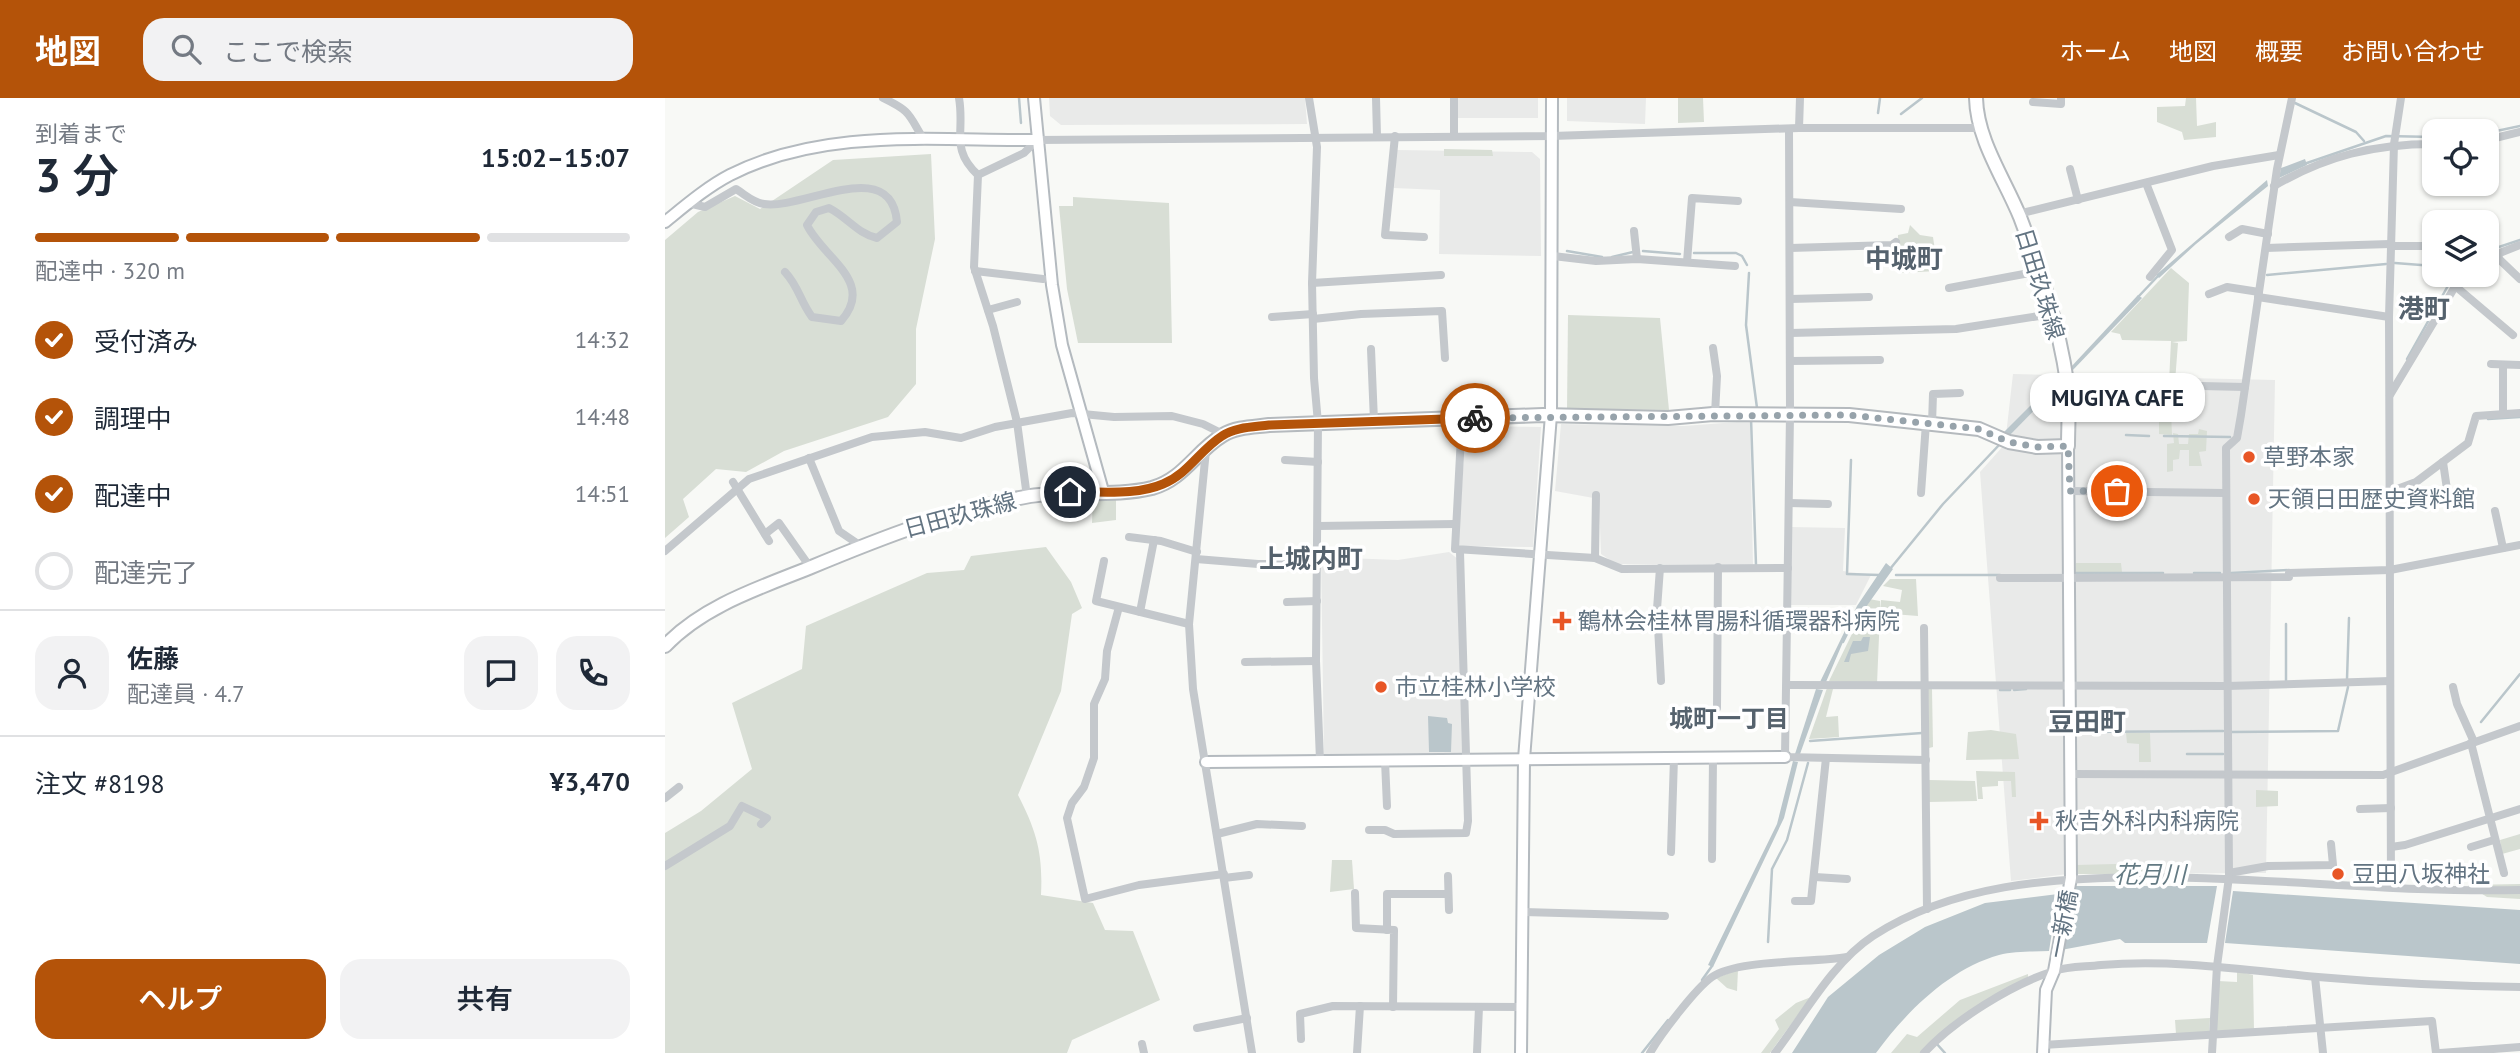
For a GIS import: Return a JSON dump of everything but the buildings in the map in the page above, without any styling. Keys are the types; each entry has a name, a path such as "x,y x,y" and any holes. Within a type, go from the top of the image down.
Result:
{"main road":[{"name":"日田玖珠線","path":"1976,98 1979,128 2018,214 2040,271 2052,314 2066,377 2068,446"},
{"path":"1223,434 1269,425 1374,421 1551,415 1668,418 1715,414 1790,414 1869,416 1979,429 2005,440 2036,447 2068,446"},
{"name":"日田玖珠線","path":"665,646 724,604 810,567 953,513 1027,497 1137,491 1164,484 1186,470 1223,434"}],"street":[{"path":"883,98 904,108 914,119 924,140"},
{"path":"959,98 960,140 964,162 978,175 975,271 1017,422 1027,497"},
{"path":"1034,98 1052,285 1062,345 1103,491"},
{"path":"1309,98 1315,136 1312,283 1318,423 1316,661 1320,760"},
{"path":"1376,98 1377,136"},
{"path":"1454,98 1454,135"},
{"path":"1521,1053 1524,759 1551,415 1552,98"},
{"path":"1794,757 1787,685 1790,202 1794,128 1800,98"},
{"path":"2033,102 2061,104 2061,98"},
{"path":"2212,1053 2217,966 2229,877 2226,448 2237,438 2279,155 2293,98"},
{"path":"2391,886 2389,317 2394,144 2400,98"},
{"path":"665,222 728,176 793,151 862,141 1552,136 1794,128 1979,128"},
{"path":"2499,137 2520,132"},
{"path":"1395,136 1385,235 1424,237"},
{"path":"978,175 1024,153 1037,140"},
{"path":"2274,186 2306,167 2335,156 2394,144 2422,144"},
{"path":"2018,214 2213,166 2279,155"},
{"path":"2070,169 2078,200"},
{"path":"2146,183 2172,250 2150,277"},
{"path":"688,203 705,207 736,188 752,202 767,205 841,190 874,189 890,197 896,206 897,222 877,238 864,236 852,222 829,208 816,212 807,225 844,271 854,292 850,311 841,321 812,317 804,306 798,286 785,272"},
{"path":"1687,262 1692,198 1738,201"},
{"path":"1790,202 1901,209"},
{"path":"2229,237 2242,229 2268,234"},
{"path":"1634,231 1637,259"},
{"path":"1790,248 1892,245 1896,242"},
{"path":"2266,247 2422,246"},
{"path":"2499,251 2520,246"},
{"path":"1553,256 1596,261 1637,259 1735,266"},
{"path":"2499,258 2520,279"},
{"path":"975,271 1043,278"},
{"path":"1949,288 2040,271"},
{"path":"1312,283 1441,275"},
{"path":"2209,294 2227,287 2389,317"},
{"path":"2389,396 2453,287"},
{"path":"2456,287 2513,335"},
{"path":"1790,299 1869,297"},
{"path":"988,310 1017,302"},
{"path":"1272,317 1442,311 1445,358"},
{"path":"1790,333 1956,329 2052,314"},
{"path":"1713,348 1717,376 1715,414"},
{"path":"1371,349 1374,421"},
{"path":"1790,361 1880,360"},
{"path":"2491,364 2520,365"},
{"path":"2503,365 2503,414"},
{"path":"2066,377 2245,387"},
{"path":"1921,493 1933,394 1960,393"},
{"path":"2389,492 2416,482 2468,443 2476,416 2520,413"},
{"path":"665,551 735,485 757,475 872,438 925,432 961,438 1050,415 1080,414 1172,416 1203,424 1223,434"},
{"path":"1462,418 1455,524 1455,549 1460,552 1595,558 1622,569 1788,568"},
{"name":"一新橋","path":"2043,1049 2046,990 2054,971 2071,878 2068,446"},
{"path":"1206,450 1189,624 1193,689 1252,1053"},
{"path":"809,458 839,531 861,547"},
{"path":"1285,460 1318,462"},
{"path":"2443,462 2449,503"},
{"path":"735,485 767,538 779,523 810,567"},
{"path":"2070,491 2225,493"},
{"path":"1595,558 1596,495"},
{"path":"1789,503 1828,504"},
{"path":"2495,511 2503,546"},
{"path":"1318,526 1455,524"},
{"path":"1129,537 1154,540 1197,555 1258,564 1318,564"},
{"path":"1140,612 1154,540"},
{"path":"2000,578 2289,577 2289,573 2390,570 2503,546 2520,545"},
{"path":"1369,830 1385,830 1394,834 1466,834 1468,821 1460,552"},
{"path":"1104,561 1096,601 1189,624"},
{"path":"1717,708 1718,567"},
{"path":"1660,568 1657,610 1661,681"},
{"path":"1287,602 1317,601"},
{"path":"1119,607 1107,651 1105,679 1094,704 1094,758 1084,787 1072,803 1067,818 1085,899 1139,885 1249,875"},
{"path":"1924,628 1927,909"},
{"path":"1245,662 1316,661"},
{"path":"1787,685 2227,686 2390,681"},
{"path":"2453,687 2473,742 2488,819 2504,873"},
{"path":"2071,774 2383,775 2520,726"},
{"path":"1206,762 1794,757 1926,760"},
{"path":"1671,852 1674,758"},
{"path":"1712,859 1713,758"},
{"path":"1795,901 1811,901 1826,758"},
{"path":"1385,761 1387,806"},
{"path":"665,797 679,787"},
{"path":"665,866 730,826 742,806 767,818 761,824"},
{"path":"2360,808 2391,808"},
{"path":"2391,846 2405,845 2520,808"},
{"path":"1217,834 1257,824 1302,826"},
{"path":"2470,847 2494,840"},
{"path":"2229,877 2268,866 2333,865 2331,845"},
{"path":"1448,876 1449,911"},
{"path":"1815,877 1847,879"},
{"path":"1775,1053 1847,957 1874,936 1927,909 1983,891 2071,878 2229,877 2452,890 2520,890"},
{"path":"1355,893 1356,928 1394,930 1393,1007"},
{"path":"1387,930 1387,894 1448,894"},
{"path":"1522,912 1665,916"},
{"path":"1650,1053 1713,976 1772,962 1817,962 1847,957"},
{"path":"1924,1053 1934,1042 1984,1007 2024,984 2054,971 2127,963 2217,966 2391,984 2520,987"},
{"path":"2315,977 2323,1053"},
{"path":"1301,1039 1300,1014 1333,1006 1521,1007"},
{"path":"1357,1053 1360,1006"},
{"path":"1478,1053 1479,1007"},
{"path":"1197,1028 1247,1018"},
{"path":"2043,1049 2213,1034 2432,1021 2438,1053 2520,1046"}],"shaded area":[{"path":"1049,98 1305,98 1307,124 1061,125 1050,116"},
{"path":"1457,98 1538,98 1538,118 1458,118"},
{"path":"1567,98 1646,98 1645,124 1567,121"},
{"path":"1678,98 1703,98 1704,122 1678,123"},
{"path":"2186,98 2196,98 2197,126 2216,122 2216,137 2184,140 2182,132 2157,122 2157,107 2185,106"},
{"path":"1444,149 1492,150 1493,156 1444,156"},
{"path":"1397,150 1532,152 1540,159 1541,256 1439,254 1440,190 1394,188"},
{"path":"931,154 935,239 916,329 916,384 888,417 784,451 746,472 716,469 683,499 689,517 665,538 665,240 698,212 735,196 760,209 833,160"},
{"path":"2305,159 2307,165 2279,178 2281,168"},
{"path":"2267,180 2268,186 2196,244 2159,278 2156,275"},
{"path":"1073,197 1169,203 1172,343 1078,343 1067,289 1059,206 1073,206"},
{"path":"1910,225 1920,235 1933,237 1938,271 1897,273 1898,235 1908,233"},
{"path":"2171,268 2189,283 2187,341 2172,342 2178,343 2175,382 2169,382 2171,341 2122,340 2120,334 2111,332"},
{"path":"2138,295 2142,298 2071,372 2070,368"},
{"path":"1568,315 1660,318 1669,410 1567,409"},
{"path":"2013,374 2275,380 2266,873 2068,874 2011,881 1980,472 2005,444"},
{"path":"2059,377 2061,383 2006,439 2000,436"},
{"path":"2159,411 2171,412 2172,435 2159,434"},
{"path":"1750,421 1753,565 1616,564 1601,554 1599,499 1555,491 1561,424 1684,426"},
{"path":"1466,426 1541,427 1533,547 1458,546"},
{"path":"2199,429 2207,431 2206,451 2199,452 2202,466 2189,466 2189,450 2180,450 2179,459 2173,460 2173,471 2167,472 2167,444 2174,443 2173,433 2178,434 2179,444 2188,444 2189,434 2198,434"},
{"path":"1093,497 1116,497 1116,520 1092,523"},
{"path":"1791,527 1845,528 1843,571 1871,575 1856,605 1790,605"},
{"path":"1046,547 1071,582 1082,608 1072,614 1061,691 1018,795 1030,820 1037,844 1041,867 1041,895 1093,903 1105,930 1133,931 1160,1000 1072,1040 1067,1053 665,1053 665,833 701,811 752,769 732,703 802,669 806,626 927,573 964,570 971,556"},
{"path":"1449,552 1459,560 1462,754 1324,755 1321,557 1398,560"},
{"path":"1886,563 1893,569 1846,635 1826,682 1820,682 1857,606"},
{"path":"2076,563 2121,563 2122,572 2076,572"},
{"path":"1890,579 1916,579 1918,616 1880,613 1877,684 1829,681 1869,599 1880,601 1880,611 1881,600 1900,602 1902,590 1883,586"},
{"path":"1863,637 1870,637 1868,651 1851,654 1849,662 1844,662 1853,641 1861,641"},
{"path":"1827,688 1833,689 1826,717 1838,716 1839,737 1809,739"},
{"path":"1816,689 1823,690 1800,754 1795,754"},
{"path":"1928,689 1932,689 1933,747 1929,748"},
{"path":"1428,716 1447,718 1448,723 1452,724 1451,752 1429,752"},
{"path":"1991,730 2016,734 2019,759 1966,760 1968,732"},
{"path":"2126,733 2150,733 2151,762 2139,762 2139,744 2127,743"},
{"path":"1793,761 1798,762 1784,818 1713,967 1708,965 1777,824"},
{"path":"1976,771 2015,772 2016,797 2012,797 2011,781 1998,781 1998,786 1982,787 1983,799 1978,799"},
{"path":"1929,780 1975,781 1977,801 1929,802"},
{"path":"2256,790 2278,791 2278,806 2256,807"},
{"path":"2520,834 2520,849 2502,854 2500,840"},
{"path":"1332,860 1352,860 1354,889 1330,892"},
{"path":"2154,863 2154,874 2078,874 2076,865"},
{"path":"2520,884 2520,899 2487,897 2468,885"},
{"path":"2076,886 2217,886 2207,943 2125,943 2120,939 2061,950"},
{"path":"2233,891 2520,910 2520,964 2225,943"},
{"path":"2058,894 2049,951 1999,955 1963,970 1915,1008 1876,1053 1792,1053 1828,997 1879,955 1925,927 1985,903"},
{"path":"1738,970 1737,991 1727,988 1716,978"},
{"path":"2237,971 2253,975 2254,1030 2215,1032 2218,981 2237,982"},
{"path":"2028,974 2028,979 1980,1004 1921,1053 1891,1053 1907,1034 1917,1037 1960,1000"},
{"path":"1811,997 1770,1053 1761,1053 1779,1029 1775,1020 1796,1003"},
{"path":"2210,1018 2209,1032 2176,1034 2175,1020"}],"waterway":[{"path":"1019,98 1021,123"},
{"path":"1878,113 1880,98"},
{"path":"1901,114 1922,98"},
{"path":"2295,103 2356,132 2364,141"},
{"path":"2499,130 2520,126"},
{"path":"2304,164 2386,136 2422,137"},
{"path":"2499,247 2520,240"},
{"path":"1567,251 1602,257"},
{"path":"1643,251 1680,254"},
{"path":"1612,257 1633,252"},
{"path":"1694,253 1736,253 1742,256 1747,265"},
{"path":"2395,263 2422,265"},
{"path":"2267,275 2386,264"},
{"path":"1749,273 1746,325 1757,408"},
{"path":"2138,297 2158,276"},
{"path":"2407,359 2447,287"},
{"path":"2488,419 2520,417"},
{"path":"1751,418 1756,565"},
{"path":"2126,435 2149,436"},
{"path":"2164,436 2230,437"},
{"path":"1890,569 1943,504 2001,443"},
{"path":"1851,460 1847,574 1879,575"},
{"path":"2397,494 2416,485"},
{"path":"2231,573 2289,570"},
{"path":"2076,573 2163,573"},
{"path":"2194,573 2220,573"},
{"path":"1896,575 2000,575"},
{"path":"2347,679 2349,618"},
{"path":"1843,642 1852,624"},
{"path":"2286,624 2286,682"},
{"path":"2481,722 2520,674"},
{"path":"2232,732 2338,731 2348,687"},
{"path":"2014,690 2026,689"},
{"path":"2000,690 2010,690"},
{"path":"2076,732 2223,731"},
{"path":"1810,741 1922,733"},
{"path":"2187,754 2223,754"},
{"path":"1768,942 1772,869 1787,840 1808,763"},
{"path":"1702,980 1712,966"},
{"path":"1642,1053 1668,1020"},
{"path":"1936,1043 1945,1053"}],"way so far":[{"path":"1475,418 1543,415 1668,418 1713,414 1869,416 1979,429 2009,442 2036,447 2068,446 2070,491 2117,491"}],"place":[{"name":"草野本家","path":"2249,457"},
{"name":"MUGIYA CAFE","path":"2117,491"},
{"name":"天領日田歴史資料館","path":"2254,499"},
{"name":"鶴林会桂林胃腸科循環器科病院","path":"1562,621"},
{"name":"市立桂林小学校","path":"1381,687"},
{"name":"秋吉外科内科病院","path":"2039,821"},
{"name":"豆田八坂神社","path":"2338,874"}],"district":[{"name":"中城町","path":"1904,259"},
{"name":"港町","path":"2424,309"},
{"name":"上城内町","path":"1311,559"},
{"name":"城町一丁目","path":"1729,719"},
{"name":"豆田町","path":"2087,722"}],"route":[{"path":"1070,492 1137,491 1164,484 1186,470 1223,434 1239,429 1269,425 1475,418"}],"water label":[{"name":"花月川","path":"2150,875"}]}
